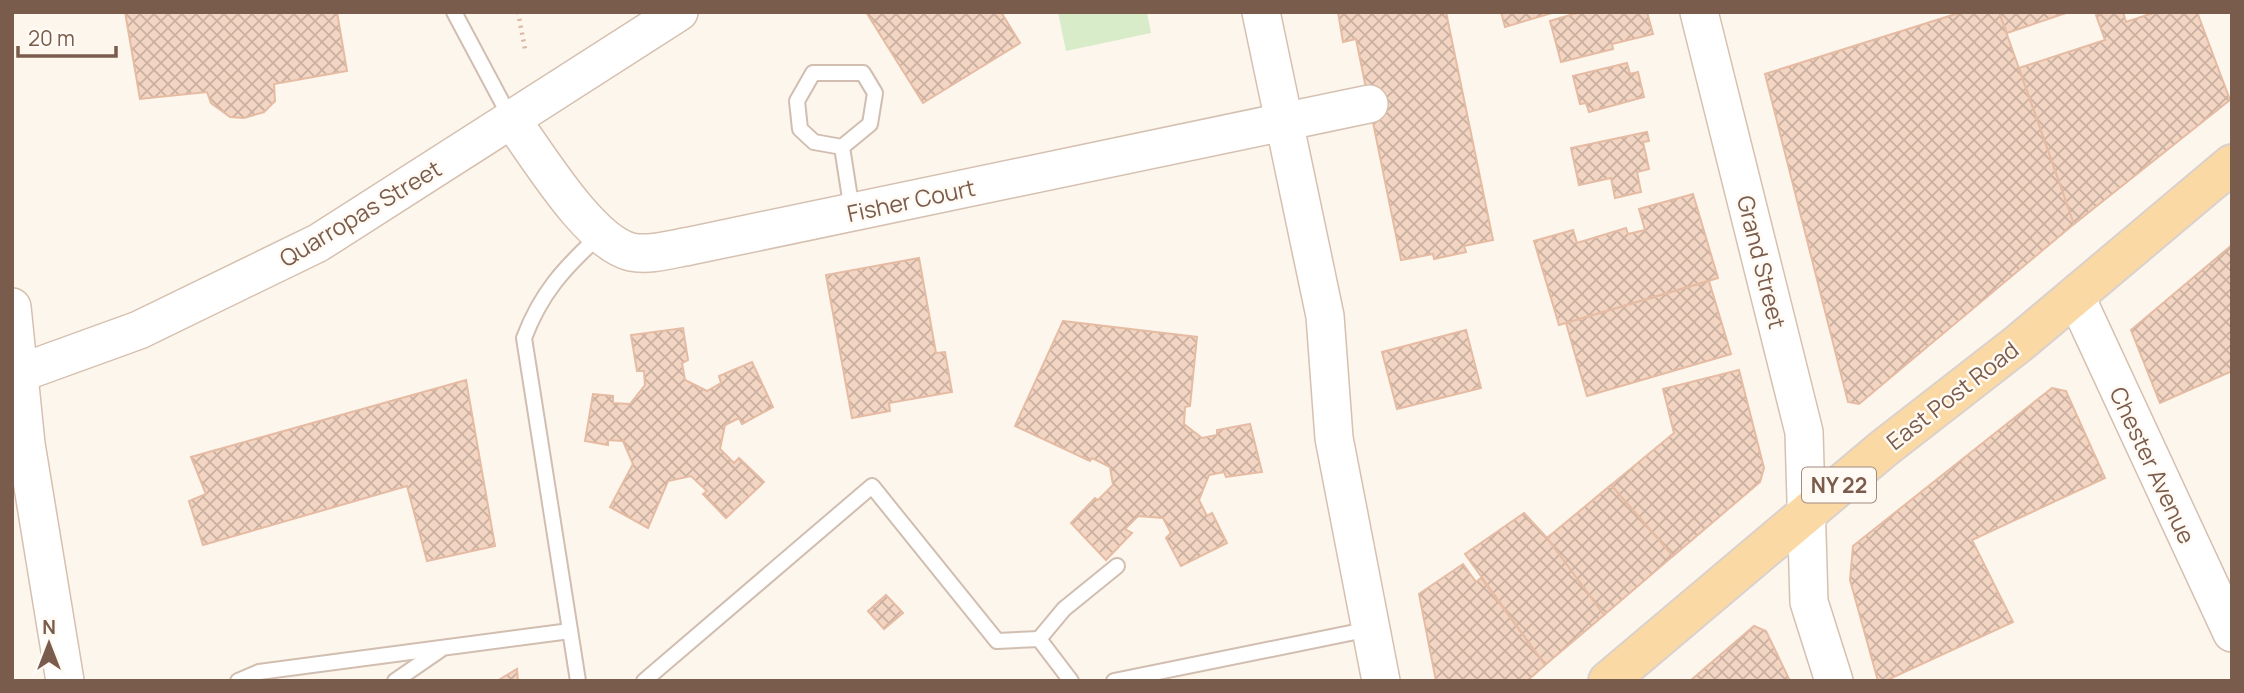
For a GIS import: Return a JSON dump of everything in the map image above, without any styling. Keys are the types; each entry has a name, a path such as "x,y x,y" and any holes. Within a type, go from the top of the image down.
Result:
{"main road":[{"name":"East Post Road","path":"1608,681 1806,513 2076,297 2168,215 2232,164"}],"street":[{"name":"Quarropas Street","path":"16,375 139,330 318,243 679,12"},
{"path":"1261,12 1325,316 1334,438 1381,681"},
{"name":"Grand Street","path":"1699,12 1804,432 1809,602 1835,681"},
{"name":"Fisher Court","path":"511,119 599,236 630,252 648,252 1369,104"},
{"name":"Chester Avenue","path":"2076,297 2232,633"},
{"path":"12,307 16,375 29,493 65,681"}],"lane":[{"path":"454,12 511,119"},
{"path":"813,73 863,73 875,93 870,124 842,147 814,142 800,129 797,101 813,73"},
{"path":"842,147 852,212"},
{"path":"578,681 524,338 537,305 563,269 599,236"},
{"path":"644,681 872,486 997,641 1039,639 1064,609 1117,566"},
{"path":"1114,681 1371,629"},
{"path":"239,681 259,672 570,631"},
{"path":"1039,639 1070,681"},
{"path":"395,681 444,648"}],"path":[{"path":"518,12 525,49"}],"green space":[{"path":"1058,12 1147,12 1151,33 1066,51"}],"building":[{"path":"125,12 337,12 347,71 274,84 275,101 264,112 244,118 230,117 211,103 207,92 140,99"},
{"path":"866,12 1001,12 1020,43 923,103"},
{"path":"1338,12 1446,12 1493,240 1464,246 1466,252 1434,259 1433,254 1401,260 1356,39 1343,42"},
{"path":"1501,12 1555,12 1505,27"},
{"path":"1580,12 1647,12 1653,34 1612,44 1613,49 1561,62 1550,21"},
{"path":"1962,12 1999,12 2074,224 1859,404 1848,402 1765,74"},
{"path":"1999,12 2069,12 2007,33"},
{"path":"2123,12 2126,22 2156,12 2197,12 2230,100 2074,224 2019,68 2105,40 2096,15"},
{"path":"1627,63 1630,74 1638,72 1644,97 1589,112 1586,103 1580,104 1573,76"},
{"path":"1647,132 1649,141 1643,142 1649,169 1637,172 1641,192 1615,198 1611,178 1579,185 1571,148"},
{"path":"1693,194 1718,278 1559,325 1534,241 1573,230 1577,243 1626,228 1628,234 1645,230 1639,209"},
{"path":"2232,245 2232,371 2160,403 2131,330"},
{"path":"919,258 936,353 945,352 952,392 889,403 890,411 852,418 826,275"},
{"path":"1709,281 1731,354 1587,396 1566,323"},
{"path":"1063,321 1197,337 1190,406 1185,407 1184,424 1202,438 1217,435 1217,430 1250,424 1262,472 1226,477 1224,472 1209,475 1199,500 1207,516 1212,513 1227,543 1181,566 1166,538 1171,533 1163,518 1138,516 1125,529 1132,533 1106,560 1071,523 1095,498 1098,500 1113,485 1110,467 1092,458 1090,461 1015,426"},
{"path":"683,328 688,360 682,363 685,380 707,391 721,383 719,376 752,362 773,407 742,424 739,418 725,425 720,449 734,463 739,458 764,482 726,518 703,494 707,491 691,476 668,481 648,528 610,507 633,464 623,441 608,440 608,445 585,441 593,394 613,396 613,403 630,404 645,385 644,371 637,371 631,335"},
{"path":"1466,330 1481,388 1397,409 1382,352"},
{"path":"1739,370 1764,468 1760,482 1673,556 1611,485 1674,433 1663,389"},
{"path":"466,380 495,546 427,561 407,486 203,545 189,501 206,494 191,457"},
{"path":"2052,388 2066,391 2105,478 1972,540 2013,622 1885,681 1878,681 1850,580 1853,546"},
{"path":"1611,485 1673,556 1604,615 1547,538"},
{"path":"1524,513 1547,538 1604,615 1545,665 1465,554"},
{"path":"1463,564 1476,582 1481,578 1545,665 1527,681 1436,681 1419,594"},
{"path":"886,595 903,613 884,629 868,611"},
{"path":"1754,626 1766,631 1790,681 1690,681"},
{"path":"517,669 518,681 497,681"}]}
